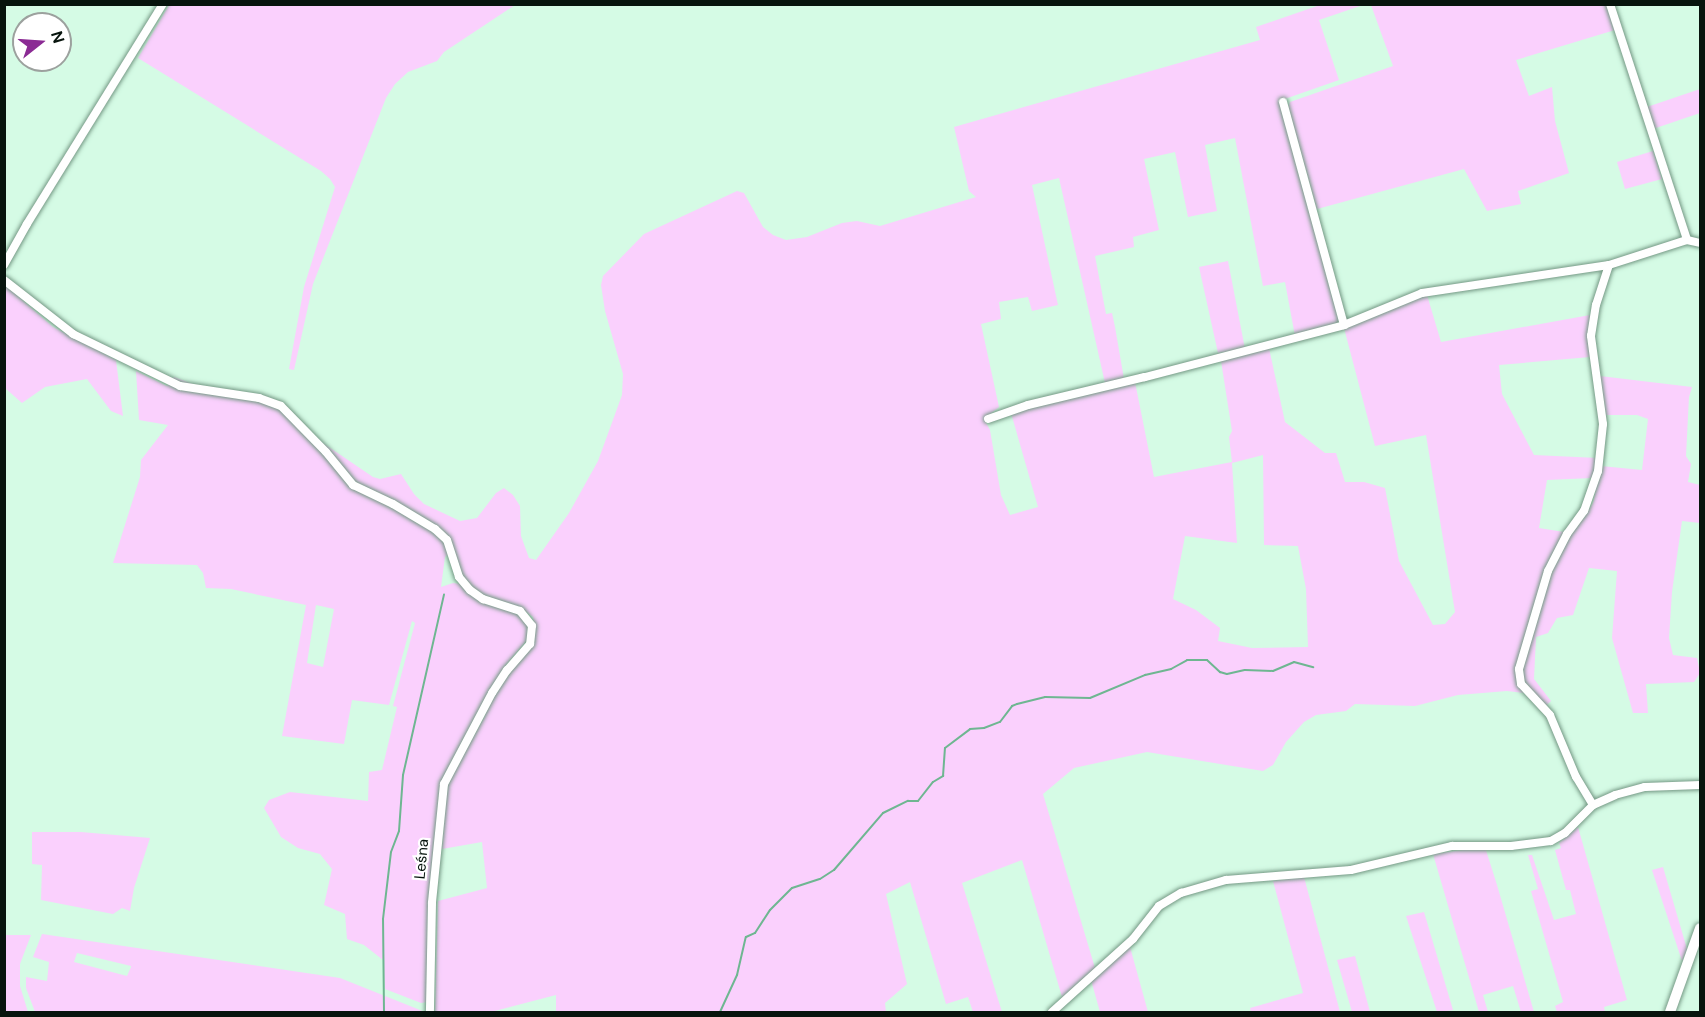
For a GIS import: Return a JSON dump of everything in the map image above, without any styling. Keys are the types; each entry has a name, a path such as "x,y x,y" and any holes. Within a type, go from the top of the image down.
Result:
{"street":[{"path":"4,265 163,4"},
{"path":"1610,4 1687,240"},
{"path":"1283,102 1344,325"},
{"path":"988,419 998,413 1028,405 1151,376 1344,325 1422,292 1609,265 1687,240 1701,243"},
{"path":"1593,805 1576,777 1551,715 1521,684 1519,669 1548,571 1567,534 1584,511 1598,471 1603,424 1591,336 1596,304 1609,265"},
{"name":"Leśna","path":"4,280 73,334 180,386 259,398 280,406 326,452 353,485 367,494 393,504 435,529 447,540 459,577 470,590 483,599 520,611 532,626 530,644 507,670 452,769 443,792 431,931 430,1012"},
{"path":"1052,1012 1133,939 1159,906 1181,893 1226,880 1351,870 1452,846 1511,846 1551,841 1565,833 1593,805 1645,787 1701,785"},
{"path":"1670,1012 1701,928"}],"shaded area":[{"path":"169,5 515,5 444,52 437,61 408,72 395,84 386,98 313,284 294,370 289,369 304,287 335,187 321,171 138,58"},
{"path":"1320,5 1363,5 1319,20 1339,80 1279,101 1339,322 1295,336 1285,282 1263,286 1235,138 1205,145 1217,211 1188,217 1175,152 1144,159 1159,230 1133,237 1134,247 1095,256 1106,314 1112,313 1124,379 1105,383 1059,178 1032,185 1058,305 1032,311 1028,297 999,302 1001,319 981,324 999,407 984,419 990,430 1001,495 1010,515 1038,507 1011,413 1135,382 1154,477 1232,462 1229,437 1232,431 1221,361 1269,348 1285,422 1325,453 1336,453 1345,482 1364,482 1385,488 1399,561 1433,625 1445,624 1455,612 1426,435 1375,446 1344,328 1427,295 1441,342 1590,315 1588,334 1590,357 1499,365 1502,394 1534,455 1598,458 1592,478 1547,480 1539,528 1564,532 1584,518 1593,503 1601,466 1642,470 1648,419 1637,415 1606,415 1600,376 1692,387 1689,397 1686,456 1691,464 1688,482 1700,485 1700,523 1682,521 1672,592 1669,638 1673,655 1697,658 1700,673 1694,682 1646,684 1648,713 1633,713 1612,638 1617,571 1589,568 1573,615 1557,618 1548,633 1536,637 1534,679 1551,701 1542,709 1524,693 1507,691 1458,695 1415,706 1355,704 1346,711 1316,715 1304,722 1286,742 1273,765 1263,771 1147,752 1074,768 1043,794 1095,968 1062,997 1022,860 962,883 1002,1012 973,1012 968,997 946,1004 910,882 886,894 907,984 885,1003 886,1012 556,1012 556,995 491,1012 435,1012 438,901 487,888 482,842 442,849 447,783 484,718 493,696 508,672 533,645 535,636 533,617 521,608 480,594 470,585 462,574 454,549 445,557 441,587 453,583 460,584 469,593 518,613 530,628 527,640 504,667 442,783 430,903 427,1002 421,1003 385,989 383,960 364,945 347,939 345,914 324,905 332,869 320,854 298,848 281,837 264,808 269,800 290,792 368,801 369,772 382,770 397,707 393,706 415,623 412,621 389,705 352,700 344,744 282,736 306,605 231,589 206,588 203,573 197,565 113,563 140,477 141,460 168,425 139,420 136,371 167,386 174,377 204,388 268,399 320,441 373,477 380,479 401,474 414,494 424,504 460,521 477,518 496,493 504,488 513,495 520,506 521,536 529,558 536,560 569,513 598,461 622,395 623,374 605,311 601,285 603,276 644,234 737,191 744,193 763,227 773,235 786,240 807,237 842,223 857,221 880,226 976,197 969,191 954,127 1260,40 1256,27","holes":["1263,455 1264,545 1298,546 1306,589 1308,647 1252,648 1218,641 1220,628 1196,610 1173,599 1185,536 1237,543 1232,463","316,605 334,609 323,667 307,663"]},
{"path":"1371,5 1606,5 1615,30 1516,60 1529,96 1552,87 1555,121 1569,173 1518,191 1521,204 1487,211 1464,169 1317,209 1288,107 1290,102 1393,66"},
{"path":"1700,89 1700,113 1653,129 1647,107"},
{"path":"1653,151 1662,179 1625,189 1617,162"},
{"path":"1228,261 1245,349 1218,353 1199,267"},
{"path":"5,285 53,327 116,360 123,416 111,411 87,379 45,387 22,403 5,388"},
{"path":"1578,827 1627,1000 1604,1007 1605,1012 1557,1012 1555,1006 1563,1002 1531,891 1538,889 1528,855 1532,855 1554,920 1576,914 1570,890 1566,890 1555,850 1561,848 1559,843"},
{"path":"32,832 81,832 150,838 134,888 130,911 122,908 113,914 41,900 42,865 32,864"},
{"path":"1485,847 1534,1012 1521,1012 1513,986 1483,995 1488,1012 1479,1012 1433,854"},
{"path":"1663,867 1687,949 1682,961 1652,870"},
{"path":"1304,877 1340,1012 1251,1012 1250,1008 1303,993 1273,881"},
{"path":"1424,912 1453,1010 1437,1012 1406,916"},
{"path":"42,934 340,978 425,1012 35,1012 26,988 26,977 47,981 49,962 33,957","holes":["77,953 131,966 127,976 74,962"]},
{"path":"5,935 31,935 20,964 20,986 28,1012 5,1012"},
{"path":"1130,947 1148,1012 1100,1012 1091,980"},
{"path":"1355,956 1370,1012 1352,1012 1337,960"}],"waterway":[{"path":"384,1012 383,919 391,852 399,831 403,775 444,595"},
{"path":"720,1012 737,975 746,937 755,933 770,910 792,888 820,879 834,870 883,813 908,801 918,801 933,782 943,776 945,748 970,729 984,728 1000,722 1012,706 1017,704 1045,697 1090,698 1145,675 1171,669 1187,660 1207,660 1220,672 1227,674 1245,670 1273,671 1294,662 1313,667"}]}
